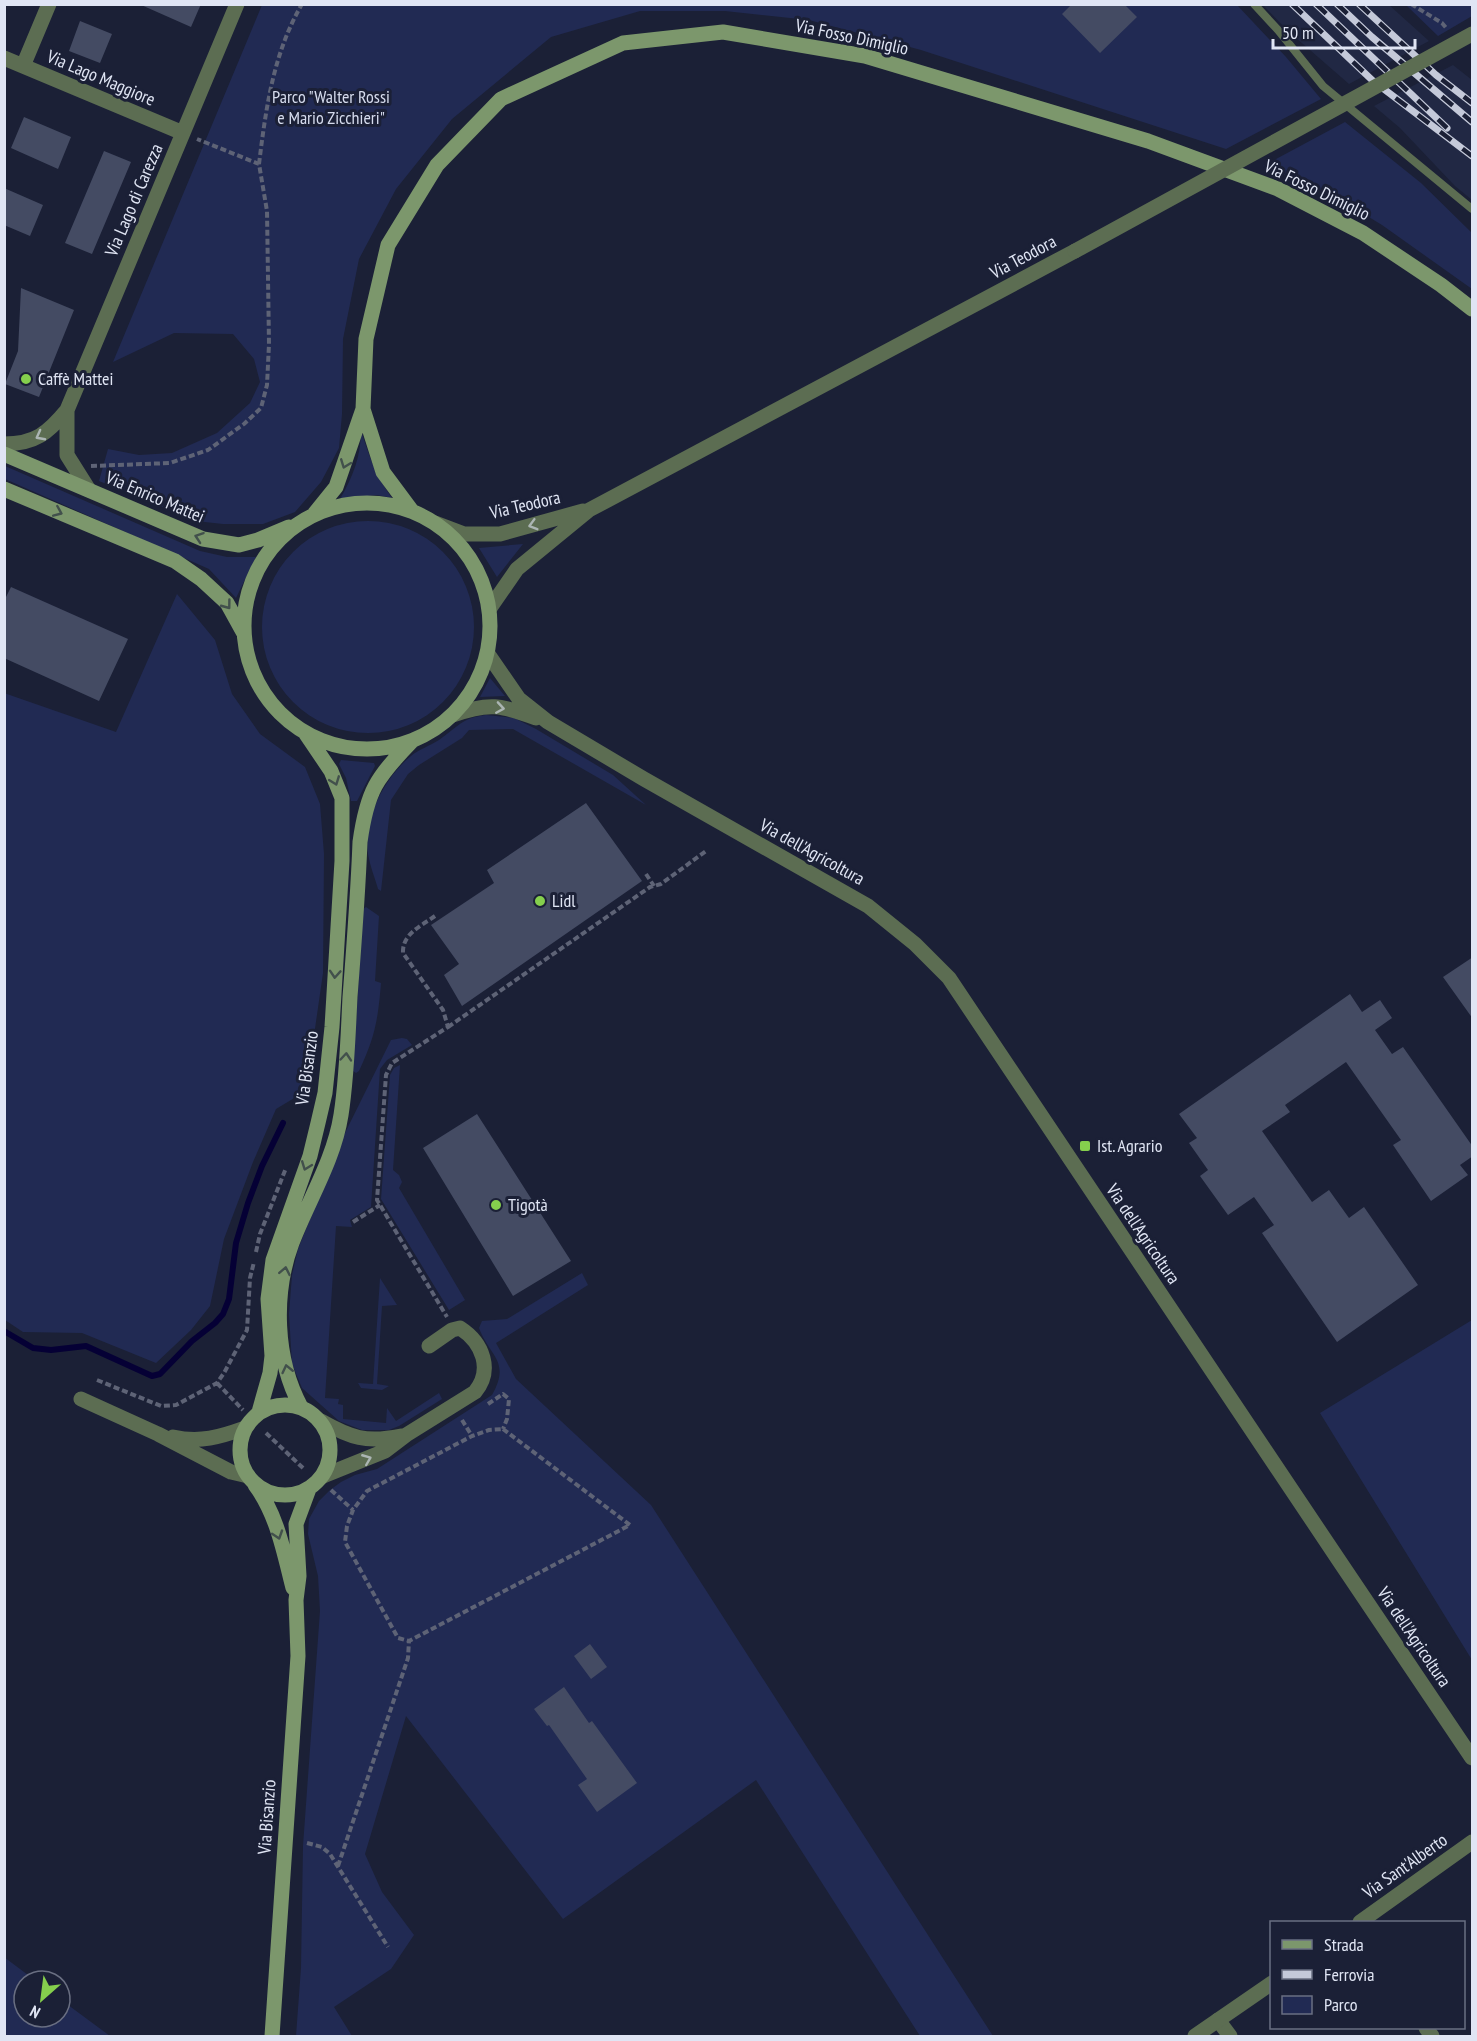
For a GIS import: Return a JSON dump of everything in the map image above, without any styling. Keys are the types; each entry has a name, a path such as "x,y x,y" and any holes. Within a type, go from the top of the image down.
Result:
{"main road":[{"name":"Via Fosso Dimiglio","path":"315,513 336,487 363,409 366,339 388,245 437,165 501,99 622,43 723,32 865,56 1148,141 1278,189 1363,233 1473,309"},
{"name":"Via Fosso Dimiglio","path":"363,409 383,472 412,511"},
{"name":"Via Enrico Mattei","path":"4,454 203,539 239,545 295,525"},
{"path":"4,489 175,561 201,579 227,603 243,632 251,668 268,699 293,724 325,742 354,749 383,749 412,741 438,727 453,715 478,682 488,654 491,631 490,608 483,583 472,560 455,539 435,523 412,511 380,503 347,504 315,513 295,525 266,554 248,591 243,632"},
{"name":"Via Bisanzio","path":"260,1412 272,1356 268,1299 273,1260 310,1156 318,1123 325,1093 333,1005 342,861 342,798 331,771 305,731"},
{"name":"Via Bisanzio","path":"301,1407 285,1369 280,1301 284,1270 292,1244 336,1138 341,1115 360,842 364,816 370,795 386,768 412,741"},
{"path":"287,1404 301,1407 321,1421 328,1434 331,1448 327,1483 295,1494 280,1495 266,1491 251,1479 243,1465 240,1453 245,1428 260,1412 273,1406 287,1404"},
{"name":"Via Bisanzio","path":"251,1479 264,1496 270,1510 296,1600"},
{"name":"Via Bisanzio","path":"272,2037 298,1656 296,1600 299,1576 296,1524 309,1489"}],"street":[{"path":"23,66 49,4"},
{"name":"Via Lago di Carezza","path":"4,444 30,441 43,435 50,431 67,410 237,4"},
{"name":"Via Teodora","path":"490,608 517,569 589,510 1075,251 1473,34"},
{"name":"Via Lago Maggiore","path":"4,58 183,134"},
{"name":"Via Lago di Carezza","path":"67,410 67,455 89,490"},
{"name":"Via Teodora","path":"435,523 464,534 500,534 589,510"},
{"name":"Via dell'Agricoltura","path":"488,654 519,699 548,722 868,906 915,944 949,978 1473,1758"},
{"name":"Via dell'Agricoltura","path":"453,715 476,707 498,706 548,722"},
{"path":"327,1483 385,1451 474,1392 482,1383 485,1363 467,1333 460,1329 452,1330 429,1346"},
{"path":"81,1399 158,1434 231,1472 251,1479"},
{"path":"321,1421 351,1437 364,1440 380,1440 406,1435"},
{"path":"158,1434 184,1440 199,1440 211,1439 245,1428"},
{"name":"Via Sant'Alberto","path":"1363,1921 1473,1842"},
{"path":"1195,2037 1270,1984"},
{"path":"1218,2020 1230,2037"}],"lane":[{"path":"1254,4 1323,86 1473,209"}],"path":[{"path":"88,465 170,463 208,450 244,424 261,408 267,385 269,344 267,211 259,164 266,110 276,63 302,4"},
{"path":"183,134 259,164"},
{"path":"448,1317 377,1200 386,1075 392,1064 654,886 661,884 706,851"},
{"path":"646,874 654,886"},
{"path":"435,916 407,936 403,945 403,953 443,1010 448,1027"},
{"path":"353,1222 380,1205"},
{"path":"97,1380 161,1406 176,1406 217,1383 244,1411"},
{"path":"485,1406 503,1394 509,1399 507,1419 503,1429"},
{"path":"451,1406 472,1436"},
{"path":"462,1420 470,1415"},
{"path":"503,1429 630,1525 409,1641 398,1638 345,1542 347,1526 353,1510 367,1491 472,1436 503,1429"},
{"path":"266,1433 304,1469"},
{"path":"327,1483 353,1510"},
{"path":"338,1866 408,1658 409,1641"},
{"path":"307,1843 322,1847 330,1854 388,1947"}],"shaded area":[{"path":"1263,5 1389,5 1429,41 1349,84 1287,30"},
{"path":"1453,65 1472,80 1472,200 1455,186 1400,128 1374,106"}],"green space":[{"name":"Parco \"Walter Rossi e Mario Zicchieri\"","path":"262,5 1237,5 1286,57 1321,99 1226,149 921,50 809,20 725,11 640,11 551,37 452,119 396,189 359,259 343,339 339,448 321,482 295,512 263,524 223,524 196,521 99,481 108,449 139,455 172,453 217,433 250,403 260,382 254,359 233,334 174,333 113,362"},
{"path":"1406,5 1472,5 1472,16 1438,36"},
{"path":"1345,122 1421,183 1472,233 1472,289 1382,225 1336,197 1263,166"},
{"path":"361,430 373,466 392,498 377,495 340,499 355,466 360,449"},
{"path":"5,466 200,551 227,557 256,557 236,598 209,569 5,479"},
{"path":"358,521 378,521 399,525 418,533 436,545 450,559 462,577 470,596 474,627 470,658 462,677 450,695 436,709 418,721 399,729 378,733 358,733 337,729 318,721 300,709 286,695 274,677 266,658 262,637 262,617 266,596 274,577 286,559 300,545 318,533 337,525"},
{"path":"523,544 497,577 479,548"},
{"path":"177,594 215,640 232,694 260,734 305,767 320,804 324,854 323,973 306,1091 276,1109 224,1239 210,1306 191,1330 156,1363 82,1333 23,1332 5,1320 4,693 116,732"},
{"path":"490,678 505,696 480,697"},
{"path":"486,715 514,718 536,729 613,775 646,805 513,729 469,730 462,738 408,774 391,800 381,891 378,889 370,863 367,841 372,813 384,787 401,765 414,754 439,740 465,721"},
{"path":"341,760 374,763 375,766 357,801 351,801 346,778 339,764"},
{"path":"366,907 379,916 375,981 381,983 372,1038 359,1071 356,1073 353,1071 363,909"},
{"path":"407,1039 412,1045 387,1060 380,1069 371,1207 350,1220 352,1227 336,1226 325,1398 339,1399 338,1404 343,1405 343,1419 386,1423 387,1408 396,1421 439,1393 442,1399 389,1430 362,1430 339,1421 302,1388 292,1364 289,1314 292,1275 298,1249 343,1137 391,1040"},
{"path":"400,1065 393,1170 402,1182 399,1188 465,1300 449,1310 381,1199 390,1075 394,1068"},
{"path":"582,1273 588,1285 496,1343 516,1379 651,1505 993,2036 920,2036 756,1780 563,1919 406,1716 365,1854 382,1892 414,1935 391,1969 334,2007 352,2036 296,2036 301,1968 303,1846 320,1611 318,1576 308,1534 309,1519 319,1501 341,1482 355,1475 377,1469 492,1395 500,1374 497,1360 479,1328 482,1321 507,1319"},
{"path":"380,1278 397,1305 382,1306 377,1384 389,1386 382,1390 361,1388 358,1383 373,1384"},
{"path":"1472,1320 1472,1660 1320,1413"},
{"path":"4,1957 20,1969 12,1969 12,2029 72,2029 72,2008 110,2036 5,2036"}],"building":[{"path":"139,4 201,4 191,27"},
{"path":"1072,4 1124,4 1137,17 1100,53 1062,14"},
{"path":"80,21 112,34 100,63 69,51"},
{"path":"24,117 71,137 58,169 11,148"},
{"path":"104,151 131,162 92,254 65,243"},
{"path":"4,188 43,205 30,236 4,225"},
{"path":"21,288 74,310 39,397 5,384 18,351"},
{"path":"11,587 128,639 99,701 4,658 4,601"},
{"name":"Lidl","path":"586,803 642,881 462,1006 444,975 459,964 431,925 494,883 487,870"},
{"path":"1473,957 1473,1019 1443,977"},
{"path":"1350,994 1362,1012 1380,1000 1392,1018 1375,1030 1392,1054 1403,1047 1473,1147 1473,1156 1460,1165 1468,1175 1431,1201 1393,1145 1401,1140 1346,1062 1285,1105 1290,1112 1262,1131 1312,1202 1329,1190 1349,1218 1364,1207 1418,1285 1337,1342 1262,1233 1274,1225 1254,1197 1228,1215 1200,1176 1208,1170 1189,1143 1197,1138 1179,1114"},
{"name":"Tigotà","path":"477,1114 571,1261 513,1296 423,1148"},
{"path":"590,1644 607,1667 591,1679 574,1656"},
{"path":"564,1687 589,1723 592,1721 637,1783 597,1812 578,1785 587,1779 549,1725 547,1726 534,1709"}],"waterway":[{"path":"4,1331 33,1348 51,1350 86,1346 152,1376 160,1374 192,1341 223,1314 229,1299 236,1243 248,1203 262,1166 283,1123"}],"railway":[{"path":"1292,4 1372,80 1472,156"},
{"path":"1316,4 1447,128"},
{"path":"1337,4 1372,37 1472,122"},
{"path":"1359,4 1436,75 1472,103"}],"place":[{"name":"Caffè Mattei","path":"26,379"},
{"name":"Lidl","path":"540,901"},
{"name":"Ist. Agrario","path":"1085,1146"},
{"name":"Tigotà","path":"496,1205"}]}
